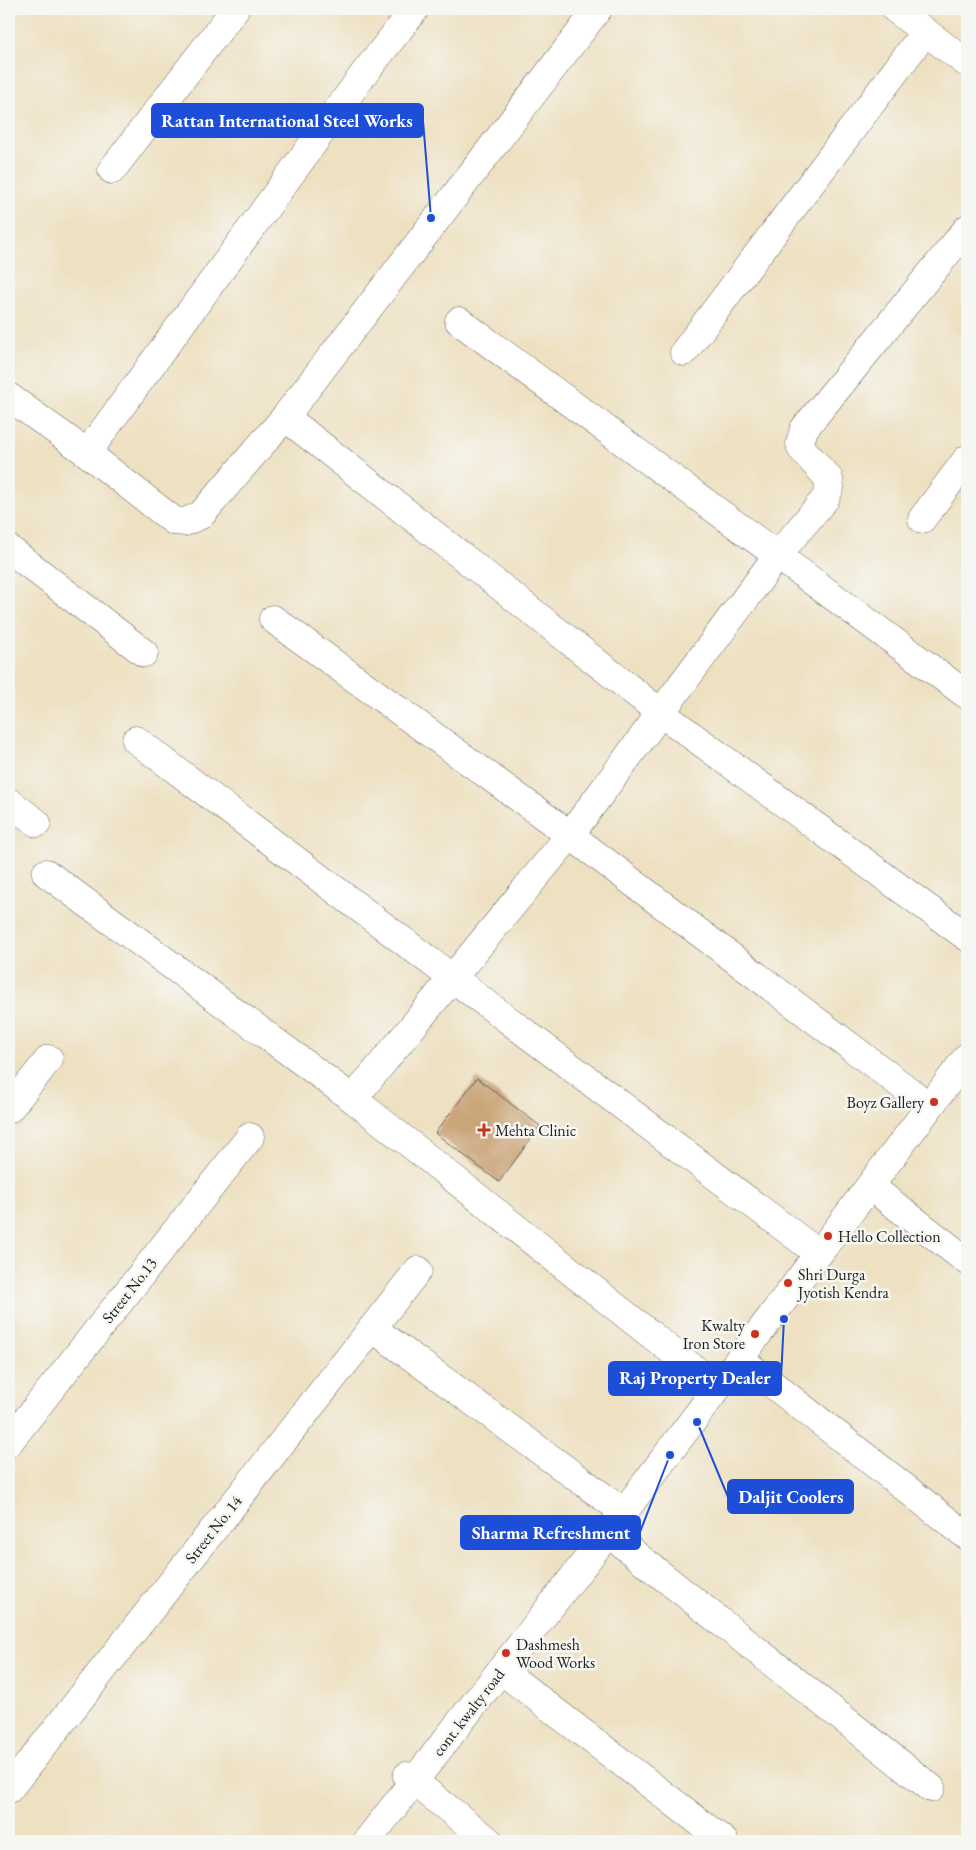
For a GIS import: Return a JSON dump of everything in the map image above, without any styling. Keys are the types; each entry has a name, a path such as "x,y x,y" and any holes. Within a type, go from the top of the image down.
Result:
{"street":[{"path":"112,170 235,9"},
{"path":"87,453 363,75 415,9"},
{"path":"9,396 87,453 174,521 185,522 201,515 285,417 598,9"},
{"path":"895,9 967,64"},
{"path":"684,352 926,32"},
{"path":"353,1099 570,835 777,556 825,499 830,487 829,479 801,448 800,442 804,429 967,229"},
{"path":"458,321 967,695"},
{"path":"285,417 661,713 967,937"},
{"path":"922,519 967,459"},
{"path":"9,549 144,653"},
{"path":"273,619 570,835 929,1106"},
{"path":"136,740 818,1253"},
{"path":"9,802 37,823"},
{"path":"46,873 353,1099 717,1387"},
{"name":"cont. kwalty road","path":"367,1841 410,1779 501,1670 608,1533 967,1057"},
{"path":"9,1109 49,1059"},
{"name":"Street No.13","path":"9,1442 250,1137"},
{"path":"870,1186 967,1261"},
{"name":"Street No. 14","path":"9,1789 418,1270"},
{"path":"372,1328 624,1512"},
{"path":"740,1359 967,1536"},
{"path":"608,1533 931,1788"},
{"path":"501,1670 724,1841"},
{"path":"410,1779 489,1841"}],"building":[{"path":"477,1078 540,1126 499,1182 435,1133"}],"place":[{"name":"Rattan International Steel Works","path":"431,218"},
{"name":"Boyz Gallery","path":"934,1102"},
{"name":"Mehta Clinic","path":"484,1130"},
{"name":"Hello Collection","path":"828,1236"},
{"name":"Shri Durga Jyotish Kendra","path":"788,1283"},
{"name":"Raj Property Dealer","path":"784,1319"},
{"name":"Kwalty Iron Store","path":"755,1334"},
{"name":"Daljit Coolers","path":"697,1422"},
{"name":"Sharma Refreshment","path":"670,1455"},
{"name":"Dashmesh Wood Works","path":"506,1653"}]}
